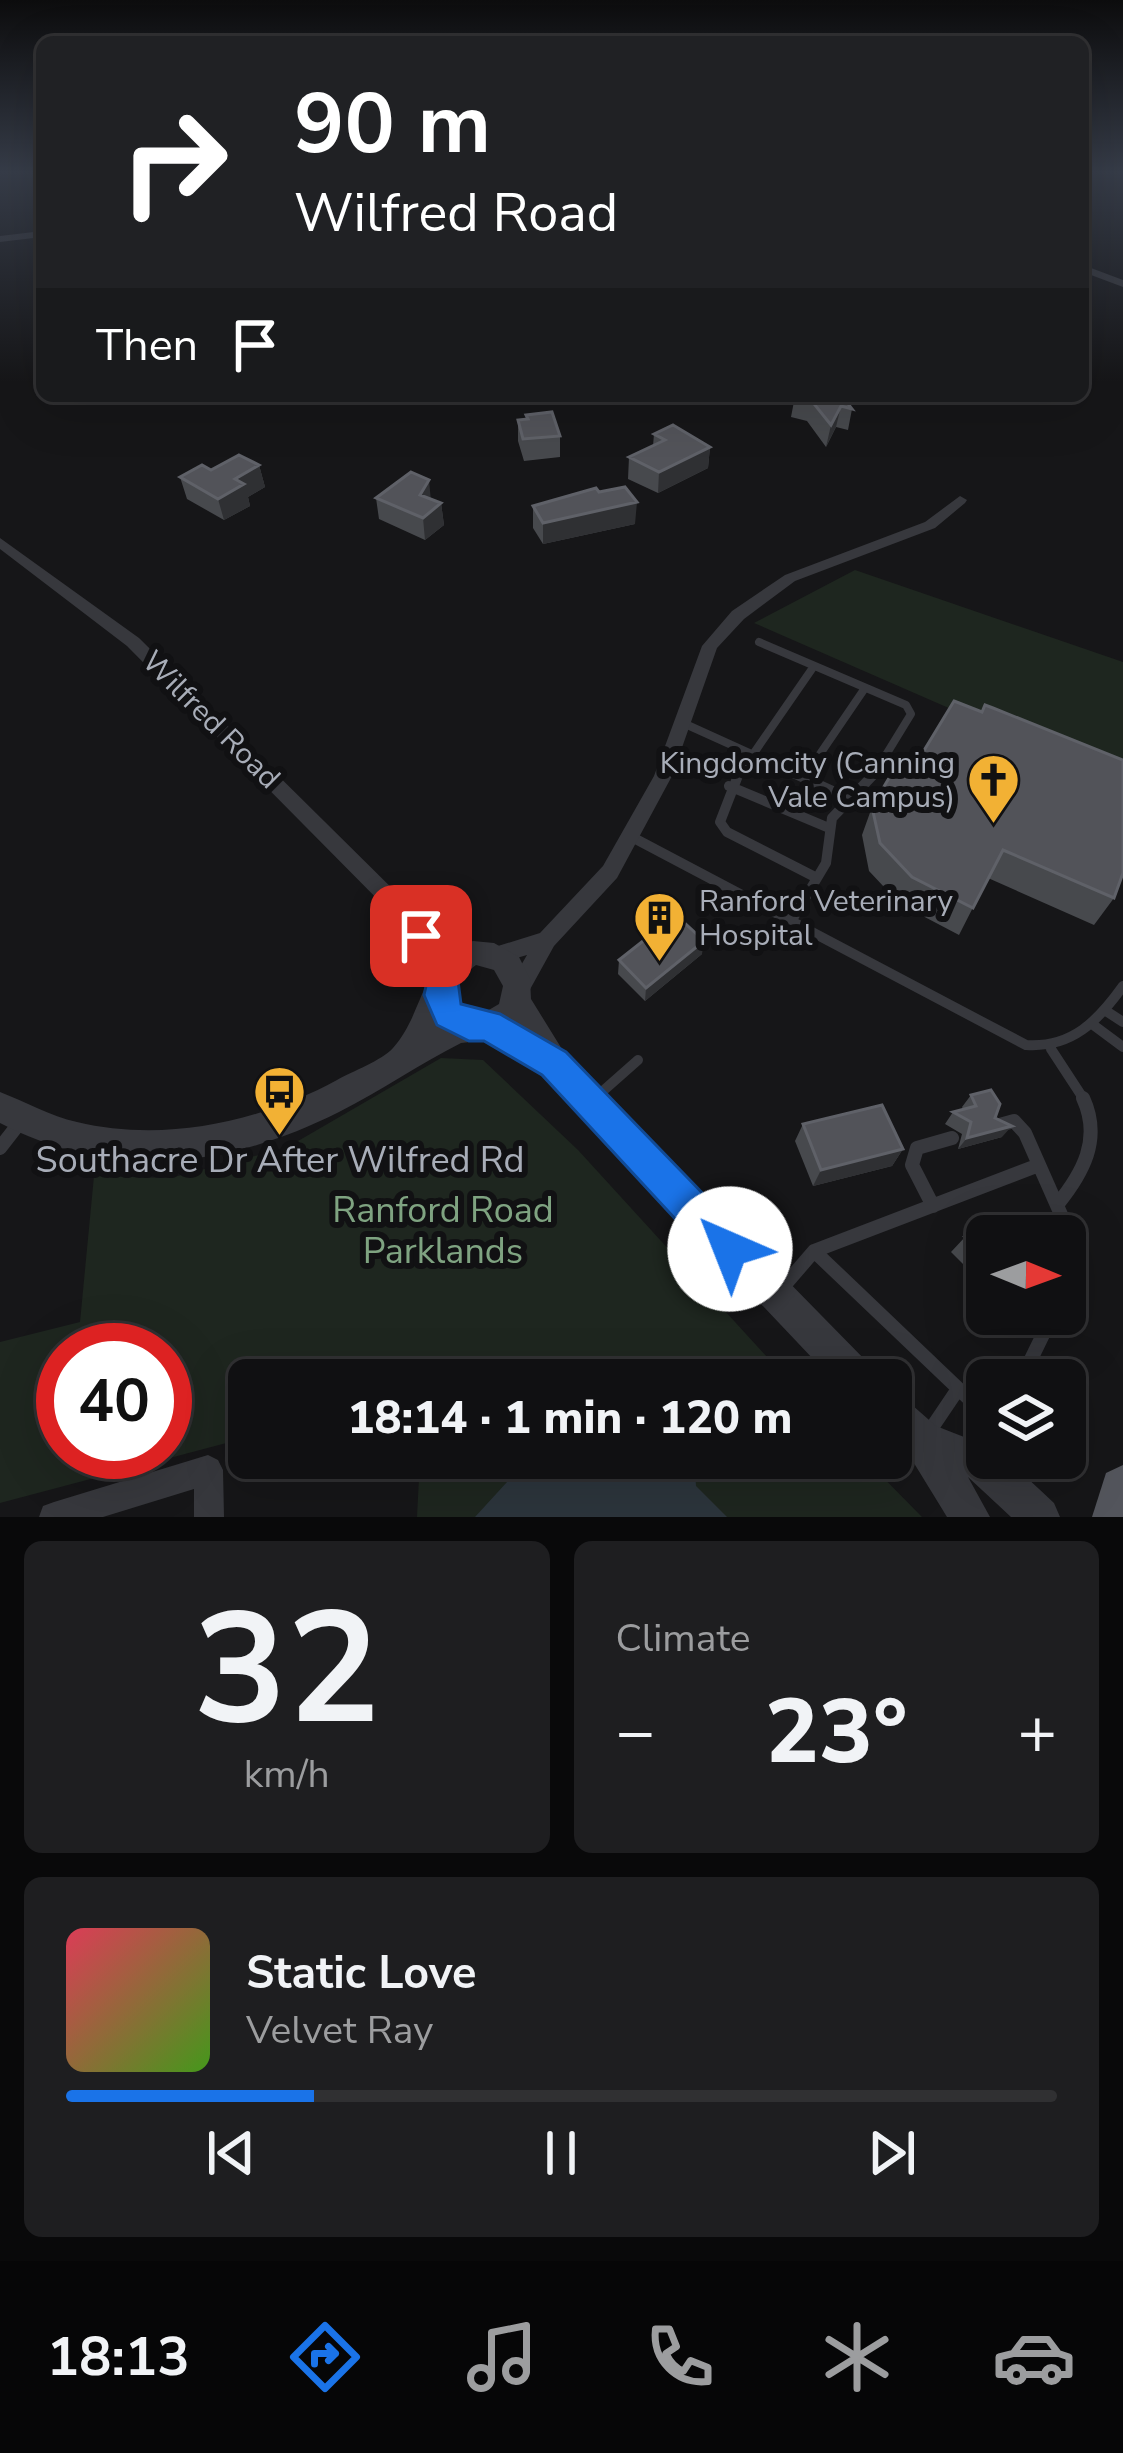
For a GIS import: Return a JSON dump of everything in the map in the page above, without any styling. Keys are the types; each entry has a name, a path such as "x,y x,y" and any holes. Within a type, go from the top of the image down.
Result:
{"main road":[{"path":"1117,1517 1123,1490"}],"street":[{"path":"1089,270 1123,284"},
{"path":"11,1114 83,1142 157,1147 208,1141 301,1113 407,1051 478,1025 518,994 547,940 594,894 630,836 663,776 710,646 766,592 835,559 930,525 960,500"},
{"name":"Wilfred Road","path":"0,542 133,641 407,916 512,967 518,994 554,1064 839,1359"},
{"name":"Wilfred Road","path":"407,916 442,985 449,1014 554,1064"},
{"path":"407,1051 442,985 485,956 547,940"},
{"path":"912,1431 970,1517"},
{"path":"923,1442 984,1464 1040,1517"},
{"path":"54,1517 208,1470 209,1517"}],"lane":[{"path":"759,643 906,705 911,714 866,787 847,797 829,829 830,849 792,920"},
{"path":"814,666 729,786 721,827 817,878"},
{"path":"804,778 865,688"},
{"path":"683,723 847,797"},
{"path":"729,786 829,829"},
{"path":"630,836 1026,1045 1051,1049 1092,1024 1123,986"},
{"path":"1106,1011 1123,1022"},
{"path":"1092,1024 1123,1047"},
{"path":"1051,1049 1083,1087 1092,1126 1081,1178 1057,1204"},
{"path":"591,1102 638,1060"},
{"path":"0,1148 11,1114"},
{"path":"996,1126 1014,1121 1062,1215"},
{"path":"933,1206 912,1165 917,1148 952,1138"},
{"path":"775,1296 814,1251 1039,1165"},
{"path":"814,1251 966,1400"},
{"path":"923,1442 956,1392"}],"green space":[{"path":"855,570 1123,662 1123,784 754,623"},
{"name":"Ranford Road Parklands","path":"441,1058 483,1060 578,1150 769,1359 228,1359 228,1443 192,1452 192,1323 76,1323 80,1322 94,1176 170,1178 286,1148"},
{"name":"Ranford Road Parklands","path":"36,1333 36,1479 91,1479 0,1503 0,1342"},
{"path":"419,1479 885,1479 922,1517 417,1517"}],"shaded area":[{"path":"510,1479 696,1479 696,1486 727,1517 475,1517"}],"building":[{"path":"813,402 847,402 852,409 841,406 831,425"},
{"path":"552,412 560,436 523,439 518,420"},
{"path":"673,425 710,447 659,472 629,457 665,440 654,434"},
{"path":"239,455 259,465 235,479 244,484 218,499 180,477 202,465 211,470"},
{"path":"411,472 429,480 420,495 441,503 423,518 376,498"},
{"path":"625,487 637,502 543,523 533,506 596,488 599,492"},
{"name":"Kingdomcity (Canning Vale Campus)","path":"954,701 982,712 985,705 1123,760 1123,873 1114,898 1003,850 973,908 912,877 880,843 872,807 892,773 917,762"},
{"name":"Ranford Veterinary Hospital","path":"676,915 704,941 646,988 619,960"},
{"path":"991,1090 1000,1104 995,1118 1012,1126 967,1138 971,1122 953,1112 976,1106 971,1095"},
{"path":"882,1105 903,1149 821,1170 803,1124"}],"place":[{"name":"Kingdomcity (Canning Vale Campus)","path":"994,826"},
{"name":"Ranford Veterinary Hospital","path":"660,964"},
{"name":"Southacre Dr After Wilfred Rd","path":"280,1138"}],"route":[{"path":"421,936 445,975 440,995 449,1014 469,1025 488,1025 554,1064 730,1249"}]}
